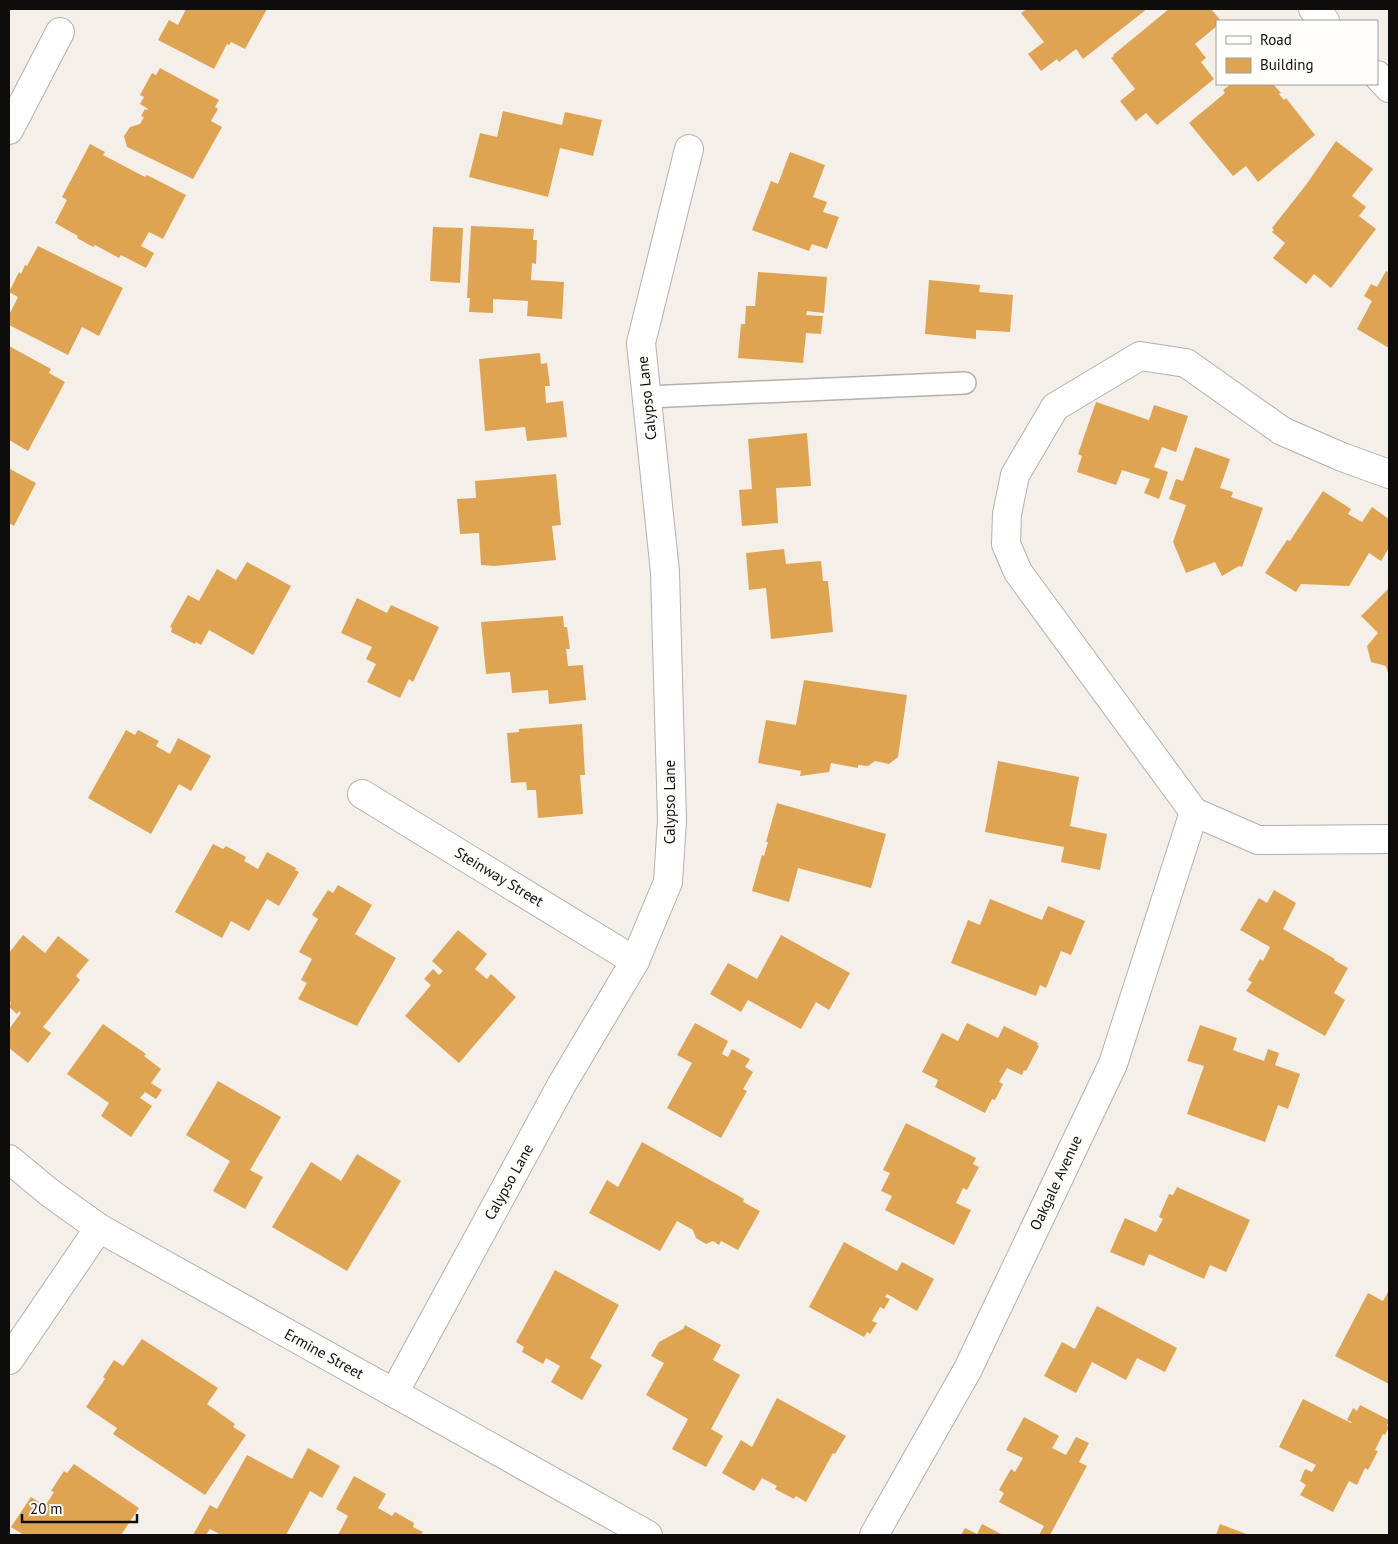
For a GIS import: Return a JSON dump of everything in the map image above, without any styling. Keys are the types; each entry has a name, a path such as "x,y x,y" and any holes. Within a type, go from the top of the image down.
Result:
{"street":[{"path":"1313,9 1324,20"},
{"path":"9,130 60,32"},
{"path":"1378,76 1389,88"},
{"name":"Calypso Lane","path":"394,1393 557,1093 635,961 668,882 672,820 665,572 641,343 689,149"},
{"path":"1389,474 1342,457 1282,431 1186,363 1140,356 1055,407 1015,475 1007,514 1006,544 1018,572 1194,812 1258,840 1389,839"},
{"name":"Steinway Street","path":"362,794 635,961"},
{"name":"Oakgale Avenue","path":"874,1535 968,1369 1113,1064 1194,812"},
{"name":"Ermine Street","path":"9,1159 50,1193 99,1228 648,1535"},
{"path":"9,1360 99,1228"}],"lane":[{"path":"647,398 965,383"}],"building":[{"path":"186,9 267,9 245,49 231,42 229,45 227,44 214,69 158,40 169,20 178,25"},
{"path":"1027,9 1147,9 1083,59 1076,49 1059,62 1057,59 1041,71 1028,54 1044,42 1021,13"},
{"path":"1169,9 1211,9 1220,20 1216,20 1216,27 1195,44 1206,58 1201,62 1214,79 1157,125 1146,113 1136,121 1120,101 1135,89 1111,58"},
{"path":"160,68 219,100 215,107 218,109 211,121 222,127 193,179 127,147 124,136 130,127 140,124 144,117 141,116 145,109 148,109 140,104 144,97 140,95 152,73 156,75"},
{"path":"1230,85 1274,85 1281,93 1279,94 1284,100 1286,98 1315,135 1258,182 1246,166 1233,176 1189,123 1225,93 1223,90"},
{"path":"503,111 562,125 565,112 602,120 593,156 560,148 548,197 469,177 480,133 497,137"},
{"path":"1336,141 1373,169 1352,196 1366,207 1359,216 1376,229 1331,288 1314,274 1306,284 1273,258 1285,243 1272,232 1274,230 1272,228 1306,185"},
{"path":"90,144 105,152 103,155 145,177 147,175 186,195 163,239 149,232 141,246 154,253 146,268 121,255 119,258 95,245 93,247 55,223 67,200 62,197"},
{"path":"790,152 825,165 813,197 827,202 823,212 839,217 827,249 812,244 809,251 752,230 771,181 778,184"},
{"path":"471,226 534,229 533,240 537,240 536,264 532,263 531,280 564,282 562,319 527,316 528,301 493,299 493,313 469,312 470,298 467,298"},
{"path":"433,227 463,228 460,283 430,281"},
{"path":"38,246 123,288 99,336 82,327 68,355 9,325 9,315 18,297 9,292 19,272 21,274 25,265 27,266"},
{"path":"1389,269 1389,348 1357,329 1372,301 1364,296 1371,284 1377,287"},
{"path":"758,272 827,277 824,313 807,311 806,315 823,316 821,334 806,333 803,363 738,358 741,324 745,324 746,306 755,306"},
{"path":"929,280 980,285 979,292 1013,295 1010,332 976,330 976,339 925,334"},
{"path":"9,346 51,369 49,373 65,382 28,451 9,440"},
{"path":"540,353 541,364 547,363 550,386 545,386 546,403 563,401 567,437 527,441 525,427 485,431 479,359"},
{"path":"1096,402 1149,420 1154,405 1188,416 1176,452 1162,447 1154,467 1168,472 1159,499 1144,493 1150,479 1122,470 1116,485 1077,472 1082,456 1078,454"},
{"path":"807,433 811,486 776,488 778,523 742,526 739,490 752,489 748,439"},
{"path":"1195,447 1230,459 1220,488 1233,492 1231,497 1263,508 1242,567 1239,566 1222,576 1215,562 1186,573 1173,542 1186,505 1169,499 1176,479 1183,481"},
{"path":"10,469 36,483 14,526 9,523"},
{"path":"556,474 561,525 552,526 556,560 494,566 481,565 479,533 460,534 457,499 476,498 475,481"},
{"path":"1323,491 1351,509 1348,514 1362,522 1372,507 1389,519 1389,548 1381,561 1369,553 1349,586 1301,584 1296,592 1265,573 1287,540 1290,541"},
{"path":"784,549 786,564 821,561 823,581 828,581 833,632 771,639 766,588 749,590 746,553"},
{"path":"247,562 291,586 253,655 209,630 201,645 171,632 172,628 170,627 188,595 199,601 217,569 236,580"},
{"path":"1389,588 1389,677 1386,666 1371,662 1367,646 1378,633 1361,616"},
{"path":"357,598 387,613 391,605 439,627 413,682 409,679 400,698 367,682 376,664 366,659 372,647 341,633"},
{"path":"563,616 564,627 567,627 570,649 566,649 568,666 583,665 586,700 549,704 548,690 512,693 510,672 486,674 481,622"},
{"path":"804,680 907,695 898,757 889,764 875,761 868,766 858,765 858,768 831,763 829,772 800,776 801,771 758,763 766,720 796,725"},
{"path":"582,724 585,775 580,775 583,814 538,818 536,790 527,790 526,782 511,783 507,733 519,732 519,729"},
{"path":"126,730 135,735 138,730 159,741 156,746 170,754 178,738 211,756 191,791 179,784 151,834 88,798"},
{"path":"998,761 1079,777 1070,826 1107,834 1100,870 1061,862 1064,847 985,832"},
{"path":"777,803 886,834 871,888 798,868 789,902 752,891 762,855 764,856 768,842 766,842"},
{"path":"213,844 223,849 226,846 246,857 244,861 258,869 267,852 296,868 295,870 299,872 279,906 267,899 249,931 231,921 222,938 175,912"},
{"path":"338,885 372,905 355,934 396,958 357,1026 298,999 307,983 301,980 312,959 299,952 318,919 312,915 328,890 333,893"},
{"path":"1274,890 1296,903 1283,929 1348,968 1334,993 1345,1000 1325,1036 1246,991 1252,982 1248,980 1260,959 1263,961 1270,947 1240,930 1259,898 1267,903"},
{"path":"990,899 1042,920 1048,906 1085,921 1071,955 1061,951 1046,988 1040,985 1036,996 951,963 968,920 980,925"},
{"path":"458,930 487,954 475,969 487,979 491,974 516,997 459,1063 405,1016 431,985 424,979 433,969 439,975 443,971 432,961"},
{"path":"23,935 45,953 58,936 89,960 76,976 80,980 43,1027 51,1033 28,1063 9,1048 9,1029 21,1013 19,1011 17,1014 9,1007 11,1003 9,1001 9,953"},
{"path":"781,935 850,973 829,1010 816,1002 801,1029 748,1000 741,1012 710,994 728,963 757,979"},
{"path":"695,1023 728,1041 722,1054 728,1057 732,1049 750,1059 745,1067 753,1072 743,1089 747,1091 721,1138 667,1108 692,1063 677,1055"},
{"path":"967,1023 998,1038 1004,1026 1038,1043 1037,1045 1039,1046 1022,1075 1007,1068 999,1082 1003,1084 995,1100 992,1099 985,1113 935,1087 938,1080 922,1072 942,1033 958,1041"},
{"path":"103,1024 146,1054 144,1056 161,1069 151,1083 162,1090 156,1099 145,1092 140,1098 152,1106 131,1137 101,1116 109,1103 67,1074"},
{"path":"1200,1025 1237,1038 1233,1050 1264,1061 1268,1049 1279,1053 1275,1065 1300,1074 1288,1109 1278,1105 1265,1142 1187,1114 1204,1066 1187,1061"},
{"path":"218,1081 281,1117 250,1170 263,1177 245,1209 213,1191 230,1161 186,1135"},
{"path":"906,1123 976,1158 973,1164 979,1167 967,1190 963,1188 956,1203 971,1210 954,1245 885,1210 892,1196 881,1191 890,1173 883,1170"},
{"path":"642,1142 744,1199 743,1202 760,1211 738,1250 721,1241 719,1245 713,1241 706,1244 696,1238 693,1230 677,1221 660,1251 589,1213 607,1180 618,1187"},
{"path":"357,1154 401,1181 347,1271 272,1227 311,1162 341,1181"},
{"path":"1177,1187 1250,1220 1226,1272 1210,1265 1204,1279 1149,1254 1144,1266 1110,1252 1125,1218 1156,1232 1163,1219 1159,1217 1169,1194 1173,1195"},
{"path":"844,1242 897,1271 902,1262 934,1279 917,1311 887,1294 885,1297 890,1299 884,1309 880,1307 872,1321 877,1323 870,1334 867,1332 864,1337 809,1307"},
{"path":"555,1270 619,1305 590,1358 602,1365 582,1400 551,1382 560,1366 546,1358 543,1364 522,1352 524,1347 516,1342"},
{"path":"1389,1290 1389,1384 1335,1356 1368,1293 1383,1301"},
{"path":"1097,1306 1177,1348 1165,1372 1137,1358 1126,1380 1092,1362 1076,1393 1044,1376 1062,1342 1075,1349"},
{"path":"685,1325 721,1345 713,1360 740,1375 711,1429 723,1436 706,1467 672,1449 688,1419 646,1395 664,1363 651,1356 659,1342 683,1329"},
{"path":"142,1339 218,1388 207,1404 235,1424 233,1427 246,1435 205,1495 113,1434 117,1428 86,1407 105,1379 103,1377 114,1360 123,1366"},
{"path":"777,1398 846,1436 835,1454 833,1453 806,1502 796,1496 794,1499 775,1489 777,1486 762,1478 754,1491 722,1473 741,1440 752,1447"},
{"path":"1303,1399 1351,1423 1347,1420 1353,1408 1357,1411 1360,1405 1389,1420 1387,1426 1389,1427 1375,1450 1378,1451 1368,1470 1365,1468 1357,1485 1349,1481 1333,1512 1300,1495 1306,1485 1300,1481 1305,1469 1312,1472 1316,1465 1279,1447"},
{"path":"1024,1417 1059,1436 1052,1448 1066,1455 1076,1437 1089,1443 1079,1462 1087,1466 1050,1535 1039,1535 1044,1526 999,1502 1004,1493 999,1490 1011,1469 1015,1472 1023,1458 1006,1450"},
{"path":"308,1448 340,1466 322,1498 310,1491 286,1535 221,1535 210,1529 206,1535 193,1535 210,1505 217,1509 247,1455 292,1479"},
{"path":"74,1464 139,1508 121,1535 24,1535 11,1527 31,1497 45,1506 54,1492 51,1491 64,1471 67,1473"},
{"path":"354,1476 386,1494 378,1508 392,1516 395,1512 414,1523 413,1527 423,1532 421,1535 338,1535 348,1516 336,1509"},
{"path":"982,1524 1003,1535 961,1535 965,1528 977,1534"},
{"path":"1220,1524 1249,1535 1216,1535"}]}
